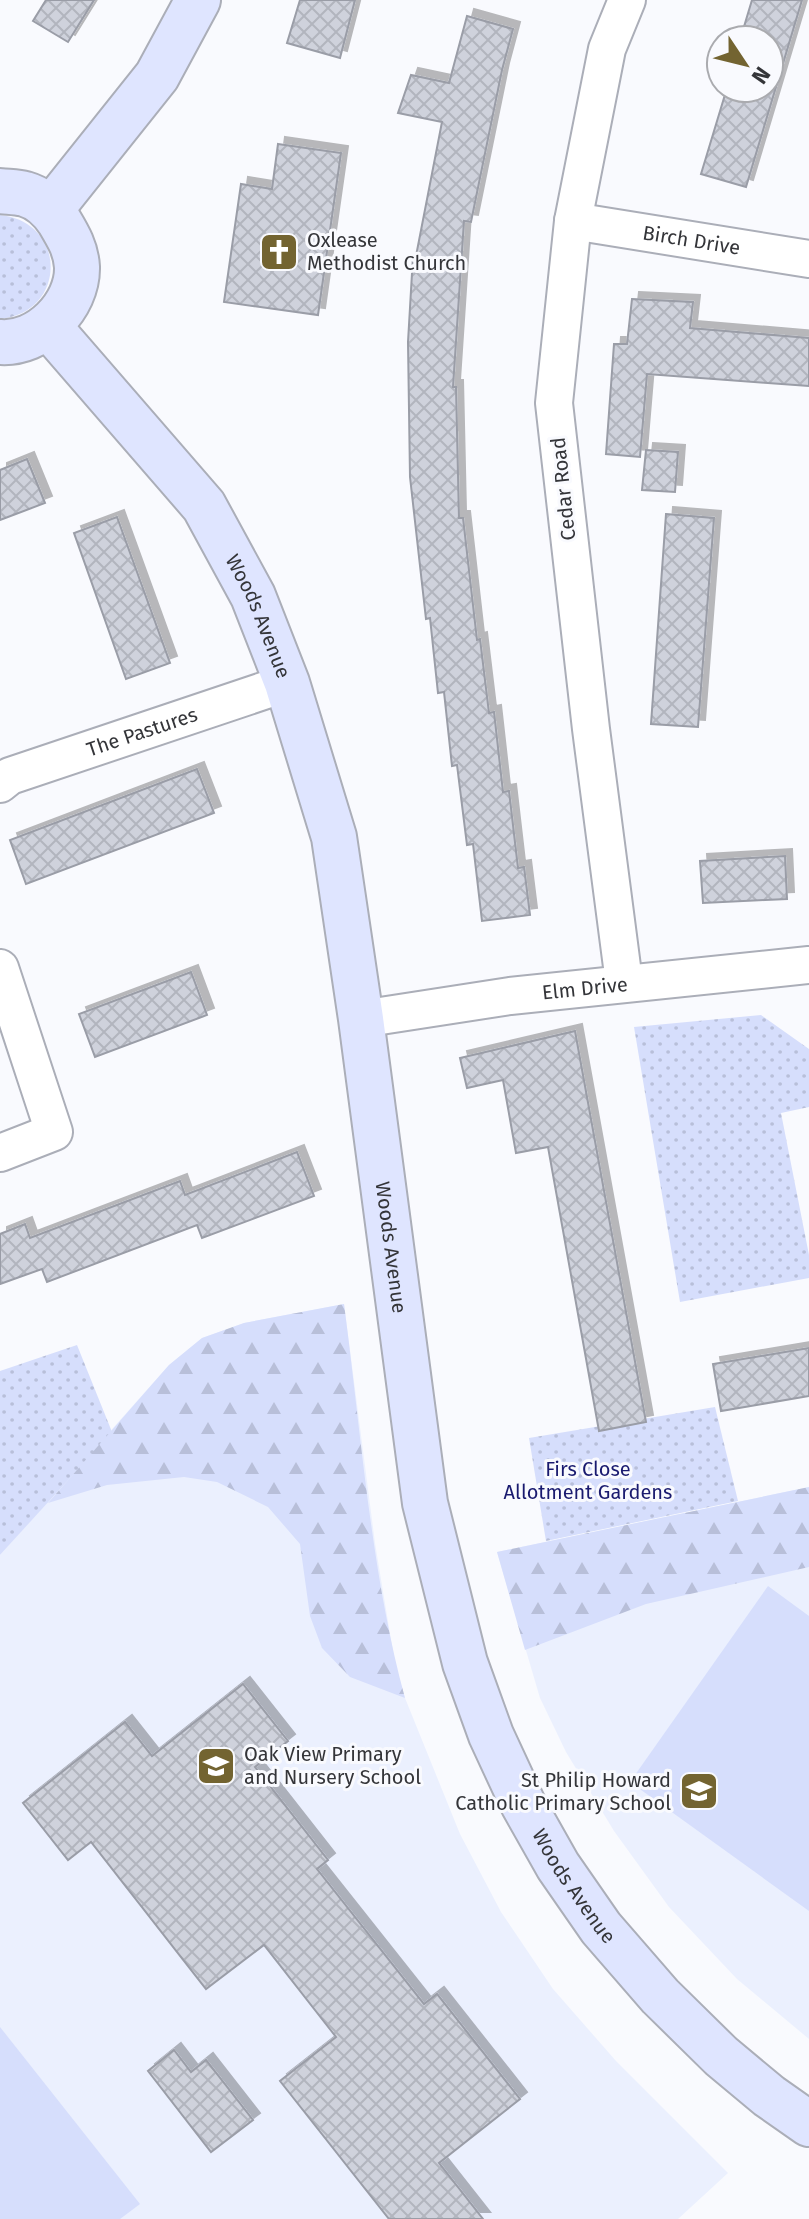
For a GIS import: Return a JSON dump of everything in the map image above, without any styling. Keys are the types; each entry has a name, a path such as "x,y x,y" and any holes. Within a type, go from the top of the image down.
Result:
{"street":[{"path":"51,209 157,76 198,0"},
{"name":"Cedar Road","path":"624,982 554,403 573,221 607,49 627,0"},
{"path":"0,191 26,194 51,209 73,243 77,269 71,296 49,327 36,335 0,342"},
{"name":"Birch Drive","path":"573,221 809,259"},
{"name":"Woods Avenue","path":"49,327 204,506 253,596 287,683 334,837 425,1503 465,1663 491,1735 523,1804 551,1854 601,1928 660,1996 721,2056 809,2124"},
{"name":"The Pastures","path":"0,784 10,776 287,683"},
{"name":"Elm Drive","path":"361,1019 624,982 809,965"},
{"path":"0,968 54,1132 0,1153"}],"shaded area":[{"name":"Oak View Primary and Nursery School","path":"344,1304 375,1543 395,1664 405,1698 460,1834 501,1912 553,1989 616,2061 728,2173 678,2219 0,2219 0,1555 169,1365 202,1338 244,1323"},
{"name":"St Philip Howard Catholic Primary School","path":"809,1487 809,2039 737,1979 669,1907 614,1831 566,1752 540,1698 497,1552"}],"green space":[{"path":"0,215 22,221 38,233 48,249 51,267 47,285 38,301 22,313 0,319"},
{"path":"761,1015 809,1049 809,1107 781,1113 809,1255 809,1278 680,1302 634,1027"},
{"path":"344,1304 375,1553 405,1698 350,1677 322,1648 310,1616 300,1544 268,1507 217,1482 184,1477 107,1485 48,1503 169,1365 202,1338 244,1323"},
{"path":"77,1345 112,1432 0,1555 0,1371"},
{"name":"Firs Close Allotment Gardens","path":"715,1407 738,1501 546,1541 529,1438"},
{"path":"809,1487 809,1567 646,1604 525,1650 497,1552"},
{"path":"768,1586 809,1616 809,1911 630,1782"},
{"path":"0,2027 140,2204 120,2219 0,2219"}],"building":[{"path":"46,0 94,0 68,42 33,21"},
{"path":"300,0 355,0 340,58 287,43"},
{"path":"752,0 802,0 785,57 785,24 745,24"},
{"path":"467,16 513,29 471,222 464,221 453,387 456,387 459,518 463,518 477,640 480,639 489,713 494,712 503,792 509,791 518,868 524,867 530,915 482,921 473,844 467,845 457,765 452,766 444,692 438,693 430,618 426,619 410,477 408,342 413,256 416,256 442,122 398,113 411,75 449,83"},
{"path":"722,104 771,104 746,187 701,174"},
{"name":"Oxlease Methodist Church","path":"278,144 341,153 318,315 224,302 241,184 272,189"},
{"path":"632,299 693,302 690,328 809,338 809,386 647,374 640,457 606,454 614,344 627,344"},
{"path":"646,450 678,452 675,492 642,490"},
{"path":"27,459 45,503 0,520 0,470"},
{"path":"666,514 714,518 698,727 651,724"},
{"path":"117,517 170,663 126,679 74,533"},
{"path":"197,769 214,813 26,884 10,840"},
{"path":"785,856 787,899 703,903 700,861"},
{"path":"191,972 207,1015 95,1057 79,1014"},
{"path":"575,1031 646,1422 599,1431 548,1147 516,1153 503,1080 467,1088 460,1058"},
{"path":"297,1152 314,1196 202,1238 197,1225 47,1282 42,1269 0,1284 0,1234 25,1224 30,1238 180,1181 185,1195"},
{"path":"809,1348 809,1396 721,1411 713,1364"},
{"path":"243,1684 288,1741 255,1767 328,1860 317,1869 424,2004 437,1994 520,2099 439,2163 483,2219 389,2219 280,2081 336,2037 264,1945 206,1989 91,1842 68,1860 23,1803 125,1722 152,1756"},
{"path":"174,2050 191,2072 206,2060 253,2120 211,2152 148,2071"}],"place":[{"name":"Oxlease Methodist Church","path":"279,252"},
{"name":"Oak View Primary and Nursery School","path":"216,1766"},
{"name":"St Philip Howard Catholic Primary School","path":"699,1791"}]}
